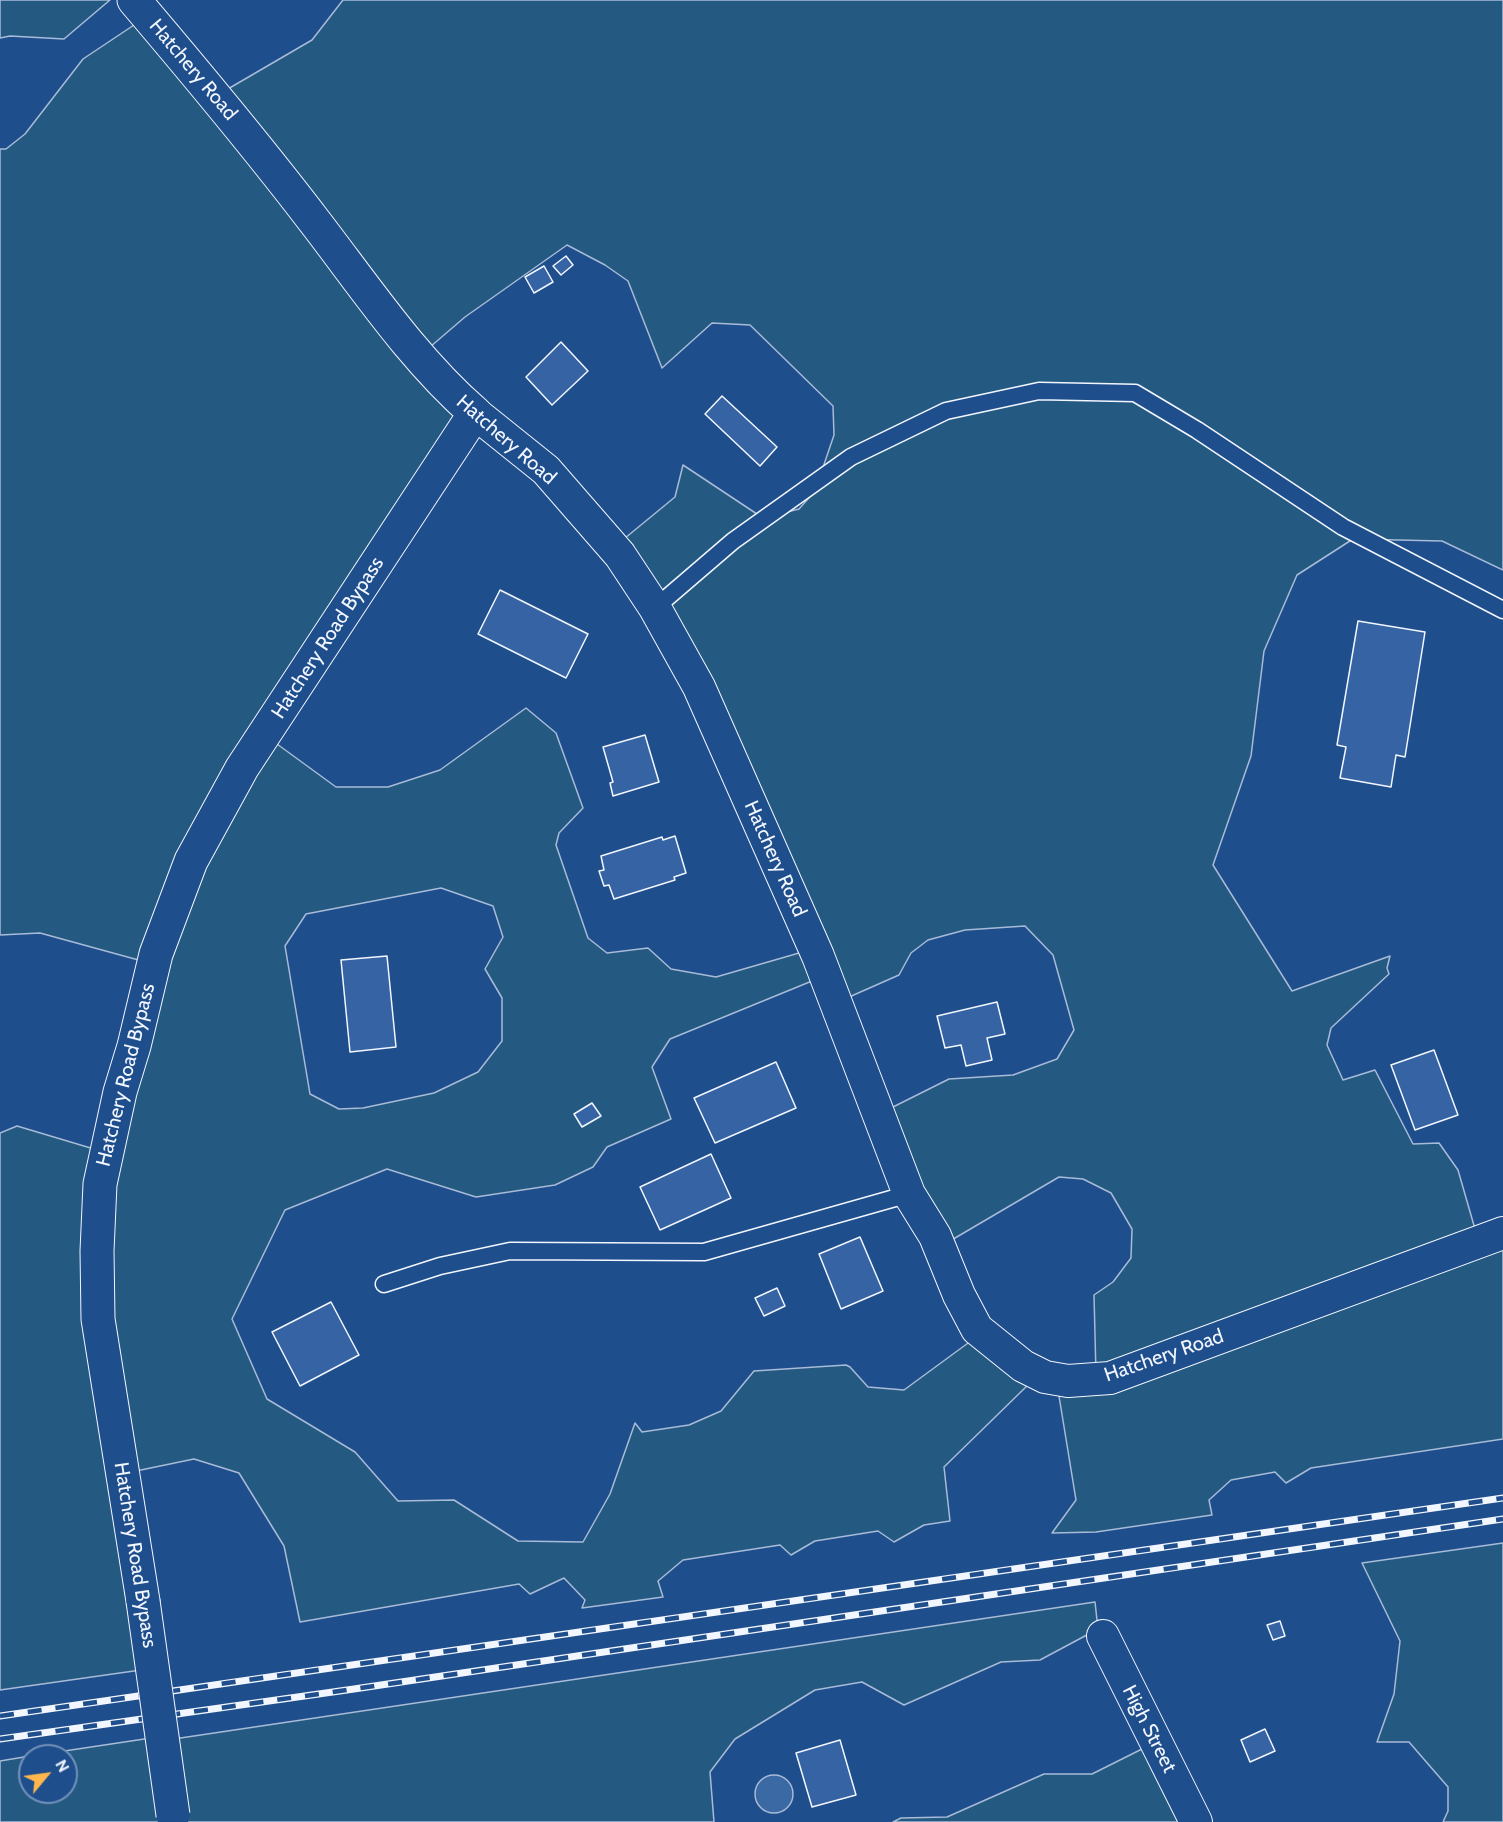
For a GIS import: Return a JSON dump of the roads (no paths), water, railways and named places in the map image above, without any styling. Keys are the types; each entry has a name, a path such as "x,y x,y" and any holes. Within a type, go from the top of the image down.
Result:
{"street":[{"name":"Hatchery Road","path":"134,0 255,144 402,335 451,392 546,470 620,555 655,608 699,687 818,956 909,1194 935,1236 959,1295 977,1329 1023,1366 1045,1377 1068,1381 1110,1378 1503,1233"},
{"name":"Hatchery Road Bypass","path":"173,1818 143,1601 98,1319 97,1251 100,1184 120,1092 134,1046 156,954 191,861 242,768 476,413"},
{"name":"High Street","path":"1102,1636 1196,1822"}],"lane":[{"path":"655,608 732,541 851,458 946,411 1039,391 1135,393 1197,430 1343,527 1503,610"},
{"path":"384,1284 440,1266 510,1251 704,1252 909,1194"}],"railway":[{"path":"0,1716 1503,1498"},
{"path":"0,1739 1503,1519"}]}
